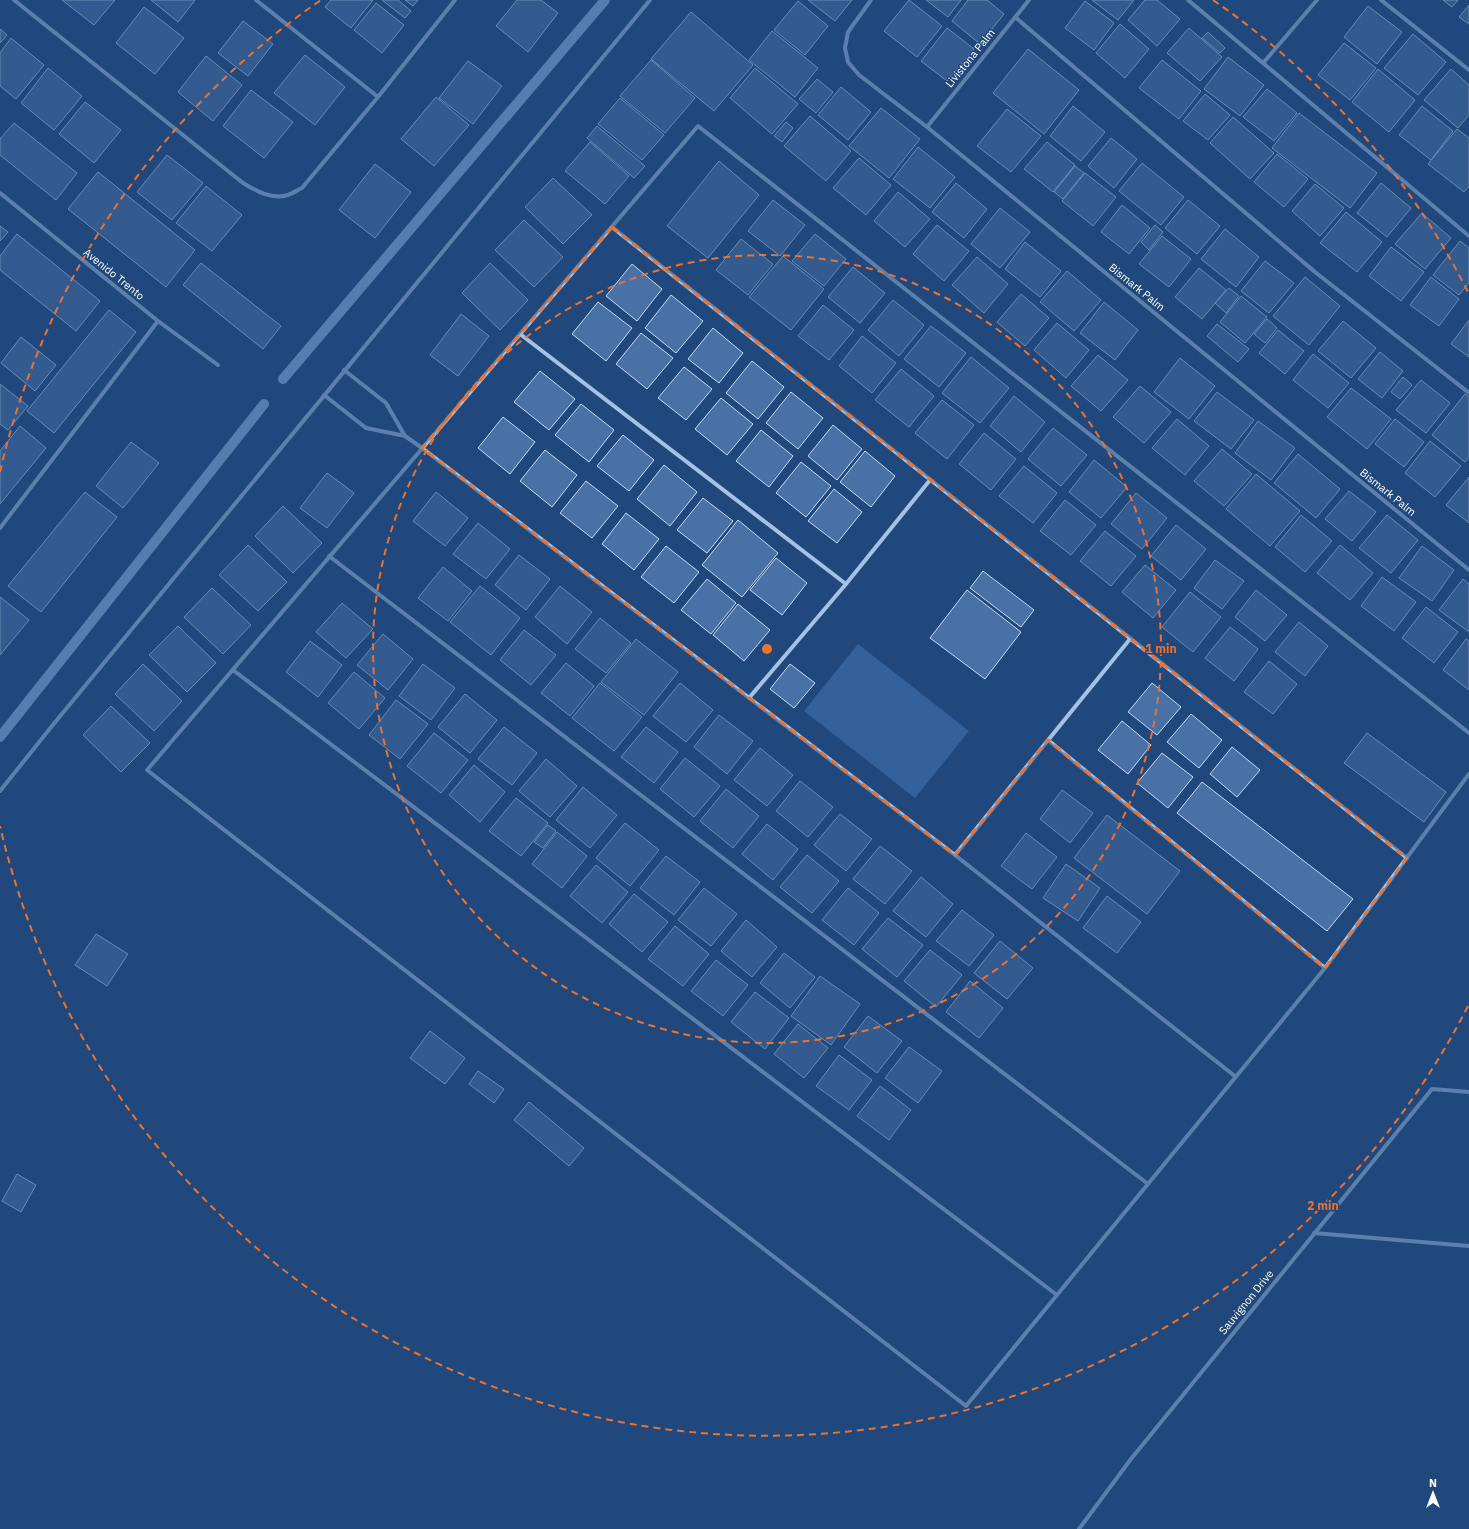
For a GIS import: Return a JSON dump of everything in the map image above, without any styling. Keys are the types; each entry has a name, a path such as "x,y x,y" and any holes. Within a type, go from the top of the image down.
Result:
{"street":[{"path":"14,0 243,183 257,192 274,196 288,195 302,188 378,97 454,0"},
{"path":"256,0 378,97"},
{"path":"0,791 344,370 650,0"},
{"name":"Bismark Palm","path":"872,0 848,32 845,48 848,62 859,75 927,127 1469,570"},
{"name":"Livistona Palm","path":"927,127 1028,0"},
{"path":"1188,0 1264,62 1453,224 1469,236"},
{"path":"1264,62 1317,0"},
{"path":"1381,0 1469,70"},
{"path":"1015,17 1315,272 1469,393"},
{"path":"1469,733 698,126 147,770 966,1406 1325,968 1469,774"},
{"name":"Avenido Trento","path":"0,193 158,321 218,365"},
{"path":"612,227 1407,858"},
{"path":"0,528 158,321"},
{"path":"520,334 846,584"},
{"path":"344,370 386,403 405,436"},
{"path":"324,395 366,428 405,436 422,448 955,855 1236,1077"},
{"path":"750,698 846,584 930,480"},
{"path":"329,556 1148,1184"},
{"path":"955,855 1130,639"},
{"path":"233,670 1057,1295"},
{"path":"1048,740 1325,968"},
{"name":"Sauvignon Drive","path":"1079,1529 1131,1459 1432,1089 1469,1092"},
{"path":"1314,1233 1469,1246"}],"highlighted area":[{"path":"612,227 1407,858 1325,968 1048,740 955,855 422,448"}],"shaded area":[{"path":"858,644 969,731 915,798 804,711"}],"building":[{"path":"62,0 115,0 94,25"},
{"path":"151,0 195,0 178,22"},
{"path":"331,0 373,0 351,28 325,7"},
{"path":"382,0 398,0 411,11 405,18"},
{"path":"405,0 418,0 413,6"},
{"path":"517,0 541,0 558,13 528,52 496,26"},
{"path":"808,0 852,0 835,21"},
{"path":"909,0 942,26 917,57 884,31"},
{"path":"926,0 961,0 948,17"},
{"path":"968,0 987,0 1004,14 980,44 952,21"},
{"path":"1092,0 1134,0 1118,20"},
{"path":"1145,0 1157,0 1180,19 1157,46 1128,20"},
{"path":"1443,0 1458,0 1452,7"},
{"path":"798,1 828,26 805,55 774,30"},
{"path":"1085,1 1114,23 1094,50 1065,28"},
{"path":"376,3 404,25 382,53 354,30"},
{"path":"1469,5 1469,24 1459,17"},
{"path":"1368,6 1402,32 1377,64 1344,37"},
{"path":"144,7 184,38 155,74 116,43"},
{"path":"691,12 753,65 714,111 651,59"},
{"path":"243,21 273,44 248,76 218,53"},
{"path":"1120,24 1149,49 1125,78 1096,53"},
{"path":"947,28 974,49 947,81 921,61"},
{"path":"1189,28 1222,57 1200,81 1167,53"},
{"path":"0,29 7,35 0,43"},
{"path":"772,31 818,68 795,97 749,60"},
{"path":"1208,32 1225,48 1220,53 1202,38"},
{"path":"1413,34 1446,62 1418,95 1384,68"},
{"path":"11,38 44,65 16,99 0,86 0,53"},
{"path":"1344,43 1376,68 1350,100 1318,75"},
{"path":"1028,49 1079,90 1044,134 993,93"},
{"path":"305,55 345,87 315,125 274,93"},
{"path":"206,56 242,85 213,121 178,92"},
{"path":"1228,57 1264,85 1240,116 1204,89"},
{"path":"651,60 695,98 665,133 620,96"},
{"path":"1162,60 1201,91 1179,119 1139,88"},
{"path":"468,61 502,86 473,124 439,98"},
{"path":"48,68 82,96 54,130 21,103"},
{"path":"755,68 798,104 772,134 730,98"},
{"path":"1378,69 1415,100 1389,132 1352,102"},
{"path":"1451,69 1469,85 1469,115 1458,128 1424,100"},
{"path":"817,79 833,92 816,113 799,99"},
{"path":"841,87 871,112 848,140 818,115"},
{"path":"1267,89 1297,113 1274,141 1243,117"},
{"path":"251,90 293,122 264,158 223,126"},
{"path":"1205,94 1230,115 1208,140 1183,121"},
{"path":"436,97 469,125 434,166 401,139"},
{"path":"620,98 664,135 642,160 598,124"},
{"path":"85,102 121,130 94,163 59,134"},
{"path":"1073,106 1105,132 1081,161 1050,136"},
{"path":"1422,106 1453,131 1431,160 1399,135"},
{"path":"881,108 920,139 889,178 849,146"},
{"path":"1007,109 1041,136 1011,172 977,146"},
{"path":"1299,113 1377,173 1350,208 1272,148"},
{"path":"810,116 851,151 826,181 784,146"},
{"path":"1233,117 1274,153 1250,179 1210,143"},
{"path":"786,122 793,128 782,142 774,136"},
{"path":"14,123 77,173 56,200 0,155 0,139"},
{"path":"597,126 645,166 634,178 587,138"},
{"path":"1457,129 1469,138 1469,186 1464,192 1428,164"},
{"path":"1111,138 1137,159 1114,188 1088,166"},
{"path":"590,142 629,176 605,204 565,171"},
{"path":"1047,142 1075,165 1053,192 1024,169"},
{"path":"918,147 955,177 930,208 893,179"},
{"path":"1277,154 1308,179 1284,207 1254,182"},
{"path":"167,155 203,183 172,220 137,192"},
{"path":"859,158 891,185 866,215 833,188"},
{"path":"719,161 759,195 708,258 667,226"},
{"path":"1142,163 1184,197 1161,225 1119,191"},
{"path":"375,164 411,192 375,238 339,210"},
{"path":"1075,166 1084,173 1063,199 1054,192"},
{"path":"98,172 195,250 166,287 68,209"},
{"path":"1085,173 1116,197 1093,226 1062,201"},
{"path":"553,178 592,215 563,244 525,207"},
{"path":"956,183 987,209 964,238 932,212"},
{"path":"1381,183 1411,208 1387,237 1357,213"},
{"path":"1315,184 1344,208 1320,236 1292,211"},
{"path":"206,186 242,215 212,251 176,223"},
{"path":"898,192 930,219 905,247 874,221"},
{"path":"773,200 805,225 780,256 748,231"},
{"path":"1188,200 1220,226 1197,254 1165,228"},
{"path":"1122,205 1150,228 1129,254 1101,232"},
{"path":"1000,208 1030,232 1000,268 971,244"},
{"path":"1346,212 1382,242 1357,272 1320,243"},
{"path":"1422,213 1451,238 1425,269 1395,244"},
{"path":"524,220 563,257 534,287 495,250"},
{"path":"937,225 969,251 944,281 913,254"},
{"path":"1155,225 1163,232 1149,250 1141,242"},
{"path":"0,226 8,232 0,241"},
{"path":"1225,229 1259,257 1236,287 1201,259"},
{"path":"17,234 100,301 76,331 0,270 0,256"},
{"path":"815,234 846,259 824,286 792,261"},
{"path":"1162,236 1191,259 1169,287 1139,264"},
{"path":"741,239 773,264 748,295 716,270"},
{"path":"1460,241 1469,248 1469,283 1459,295 1433,275"},
{"path":"1025,242 1061,271 1040,297 1005,269"},
{"path":"1391,247 1424,272 1401,301 1369,276"},
{"path":"783,256 824,289 791,330 749,297"},
{"path":"977,257 1008,284 984,313 952,285"},
{"path":"1265,261 1294,283 1269,313 1241,291"},
{"path":"201,263 281,326 263,349 183,285"},
{"path":"490,263 528,300 500,330 462,293"},
{"path":"632,264 662,289 637,321 606,296"},
{"path":"853,267 885,293 860,323 828,297"},
{"path":"1199,268 1226,290 1202,319 1175,297"},
{"path":"1067,271 1101,300 1074,331 1040,302"},
{"path":"1305,277 1340,306 1309,345 1273,316"},
{"path":"1431,277 1459,299 1439,326 1410,305"},
{"path":"1229,288 1239,296 1226,313 1215,303"},
{"path":"1021,294 1049,318 1025,346 997,322"},
{"path":"671,295 703,321 676,353 645,328"},
{"path":"1241,296 1267,317 1245,343 1220,322"},
{"path":"893,300 924,325 899,356 868,330"},
{"path":"598,302 632,328 606,361 572,334"},
{"path":"1104,302 1138,330 1115,360 1080,333"},
{"path":"823,305 854,330 829,360 798,336"},
{"path":"109,310 136,332 54,433 27,411"},
{"path":"461,314 489,336 458,376 430,355"},
{"path":"1267,319 1277,328 1265,343 1254,334"},
{"path":"1469,320 1469,357 1451,344"},
{"path":"1343,321 1376,348 1351,378 1318,351"},
{"path":"1057,323 1089,350 1066,378 1034,350"},
{"path":"1217,324 1249,349 1238,362 1207,336"},
{"path":"931,326 966,353 939,387 904,359"},
{"path":"713,328 743,353 719,383 688,359"},
{"path":"1278,330 1304,351 1285,374 1259,353"},
{"path":"641,333 673,358 647,389 616,364"},
{"path":"862,336 896,363 872,393 839,366"},
{"path":"21,337 56,365 35,391 1,363"},
{"path":"1380,352 1403,371 1382,398 1358,379"},
{"path":"1313,354 1349,383 1328,408 1293,380"},
{"path":"1098,355 1128,380 1101,411 1071,386"},
{"path":"971,357 1009,388 980,423 942,393"},
{"path":"1180,358 1215,386 1189,419 1154,392"},
{"path":"752,361 784,387 758,419 726,393"},
{"path":"684,367 712,389 686,420 658,398"},
{"path":"901,369 934,396 909,427 875,400"},
{"path":"540,371 575,399 549,430 514,402"},
{"path":"1403,377 1412,385 1400,399 1391,392"},
{"path":"1421,380 1450,403 1426,433 1396,410"},
{"path":"0,384 28,406 8,430 0,424"},
{"path":"1140,386 1171,412 1144,443 1113,417"},
{"path":"1351,388 1391,419 1367,449 1327,417"},
{"path":"791,392 823,418 798,449 766,423"},
{"path":"1217,392 1254,420 1231,449 1194,421"},
{"path":"1465,394 1469,397 1469,457 1465,462 1432,435"},
{"path":"1014,396 1045,422 1021,452 990,426"},
{"path":"721,398 753,424 727,455 695,429"},
{"path":"942,400 974,425 947,459 915,433"},
{"path":"581,404 614,430 589,462 555,435"},
{"path":"503,417 535,442 510,474 478,448"},
{"path":"1177,419 1209,446 1185,475 1152,448"},
{"path":"1395,419 1424,442 1404,467 1375,444"},
{"path":"1258,421 1295,448 1271,480 1235,453"},
{"path":"833,425 862,449 837,480 808,456"},
{"path":"20,426 46,448 0,504 0,451"},
{"path":"1053,428 1087,455 1061,486 1028,459"},
{"path":"761,430 793,456 769,487 736,461"},
{"path":"984,433 1016,459 991,490 959,464"},
{"path":"623,435 654,460 629,491 597,466"},
{"path":"1430,441 1461,466 1435,497 1405,473"},
{"path":"131,442 159,463 123,508 96,486"},
{"path":"1222,449 1252,474 1224,506 1194,481"},
{"path":"545,450 577,475 552,507 520,481"},
{"path":"865,451 895,476 871,507 840,482"},
{"path":"1298,454 1340,489 1316,518 1274,483"},
{"path":"1094,460 1127,487 1101,518 1069,492"},
{"path":"801,462 831,486 806,517 776,493"},
{"path":"664,465 697,492 670,526 637,499"},
{"path":"1024,466 1057,493 1033,523 999,496"},
{"path":"327,473 354,493 327,528 300,508"},
{"path":"1256,474 1300,511 1270,546 1226,509"},
{"path":"1469,477 1469,523 1446,505"},
{"path":"586,481 618,506 592,538 560,513"},
{"path":"834,489 862,512 837,543 808,521"},
{"path":"1349,491 1376,512 1352,541 1325,519"},
{"path":"85,492 117,517 41,612 8,586"},
{"path":"436,492 468,518 445,546 413,521"},
{"path":"1136,493 1167,518 1142,549 1111,524"},
{"path":"703,498 733,521 707,553 677,530"},
{"path":"1065,500 1096,525 1071,555 1040,531"},
{"path":"283,506 322,543 293,573 255,536"},
{"path":"626,513 659,539 634,570 602,544"},
{"path":"1301,515 1332,541 1305,572 1275,547"},
{"path":"1387,515 1418,540 1391,573 1359,548"},
{"path":"738,520 778,553 742,597 702,565"},
{"path":"478,523 510,549 486,579 453,554"},
{"path":"1176,525 1206,549 1181,580 1151,556"},
{"path":"1105,531 1136,556 1111,586 1080,561"},
{"path":"248,545 287,582 258,611 219,575"},
{"path":"1340,545 1373,573 1350,600 1317,573"},
{"path":"666,546 699,572 674,603 641,577"},
{"path":"1422,546 1454,570 1432,601 1399,578"},
{"path":"519,555 550,579 526,610 495,585"},
{"path":"776,558 807,583 782,615 750,590"},
{"path":"1215,560 1244,581 1222,609 1194,588"},
{"path":"1145,565 1176,590 1153,618 1122,592"},
{"path":"443,567 472,591 448,621 418,598"},
{"path":"983,571 1034,610 1021,627 970,588"},
{"path":"1382,577 1416,602 1394,631 1361,606"},
{"path":"707,579 736,603 711,634 681,610"},
{"path":"1463,579 1469,584 1469,632 1439,610"},
{"path":"480,586 520,618 491,655 450,622"},
{"path":"560,586 592,612 567,644 535,617"},
{"path":"212,588 251,625 223,654 184,617"},
{"path":"967,590 1021,632 985,679 930,638"},
{"path":"1256,590 1287,615 1265,641 1235,617"},
{"path":"1190,592 1221,617 1193,652 1162,627"},
{"path":"0,597 29,620 0,655"},
{"path":"342,603 373,629 346,658 316,632"},
{"path":"738,604 770,630 744,661 713,635"},
{"path":"1426,607 1458,632 1434,663 1402,638"},
{"path":"600,618 631,643 606,673 575,649"},
{"path":"1299,622 1328,646 1305,676 1275,652"},
{"path":"178,626 216,663 187,692 149,655"},
{"path":"1230,627 1258,649 1234,681 1205,658"},
{"path":"524,630 556,655 531,685 500,660"},
{"path":"383,634 413,659 388,690 357,665"},
{"path":"636,639 678,672 644,715 601,682"},
{"path":"1466,639 1469,641 1469,690 1443,670"},
{"path":"310,641 342,665 318,697 286,672"},
{"path":"1269,661 1297,684 1273,714 1244,692"},
{"path":"566,663 594,686 570,716 541,693"},
{"path":"143,664 182,701 154,731 115,694"},
{"path":"423,664 455,688 431,720 399,696"},
{"path":"790,664 815,683 794,708 770,689"},
{"path":"354,672 385,698 359,729 328,703"},
{"path":"600,683 642,717 614,751 572,718"},
{"path":"680,683 713,710 686,742 653,716"},
{"path":"1152,683 1181,707 1157,735 1128,712"},
{"path":"465,694 497,720 470,753 438,727"},
{"path":"396,700 428,724 400,759 369,735"},
{"path":"111,706 150,743 121,772 83,735"},
{"path":"1191,714 1222,740 1199,768 1167,742"},
{"path":"719,715 753,741 727,774 694,747"},
{"path":"1122,721 1151,745 1128,774 1098,750"},
{"path":"504,727 537,753 512,785 478,759"},
{"path":"646,727 678,752 654,783 621,757"},
{"path":"434,733 468,760 441,793 407,766"},
{"path":"1367,733 1446,792 1424,822 1344,763"},
{"path":"1232,747 1260,770 1237,797 1210,774"},
{"path":"760,748 793,775 767,806 734,780"},
{"path":"1162,753 1193,777 1168,808 1137,783"},
{"path":"685,758 720,786 694,817 660,789"},
{"path":"546,759 577,786 550,817 519,791"},
{"path":"474,765 505,792 480,822 449,795"},
{"path":"800,781 833,807 808,837 776,811"},
{"path":"1202,782 1353,899 1327,931 1177,813"},
{"path":"583,787 617,815 590,848 556,820"},
{"path":"726,789 759,816 733,848 700,821"},
{"path":"1062,790 1093,813 1070,843 1040,819"},
{"path":"516,798 548,823 521,856 489,831"},
{"path":"840,814 872,839 846,871 814,845"},
{"path":"1107,815 1180,871 1147,914 1074,858"},
{"path":"625,823 659,850 630,886 596,858"},
{"path":"767,824 798,849 773,880 742,854"},
{"path":"548,825 556,831 543,848 534,842"},
{"path":"557,832 587,856 562,888 532,864"},
{"path":"1026,833 1057,857 1032,889 1001,866"},
{"path":"880,846 912,871 885,904 853,879"},
{"path":"807,855 839,881 812,913 780,887"},
{"path":"666,856 700,882 674,915 640,888"},
{"path":"1066,864 1100,888 1078,921 1043,898"},
{"path":"596,865 628,892 602,923 570,896"},
{"path":"921,877 953,904 926,937 893,911"},
{"path":"704,888 737,914 711,946 678,920"},
{"path":"848,888 879,913 854,945 822,920"},
{"path":"634,894 668,922 642,952 609,924"},
{"path":"1107,896 1141,922 1117,953 1083,928"},
{"path":"962,910 994,935 969,966 936,941"},
{"path":"888,918 923,945 897,977 862,949"},
{"path":"746,920 777,947 752,977 721,951"},
{"path":"675,926 709,954 683,986 648,959"},
{"path":"96,934 128,954 107,986 75,965"},
{"path":"1000,941 1033,968 1007,999 974,973"},
{"path":"930,950 962,975 936,1007 904,981"},
{"path":"784,953 815,977 790,1008 760,983"},
{"path":"716,960 748,985 723,1016 691,991"},
{"path":"820,976 860,1004 831,1045 791,1016"},
{"path":"970,981 1003,1008 979,1038 946,1012"},
{"path":"755,992 789,1018 765,1049 731,1022"},
{"path":"868,1016 902,1041 877,1073 844,1047"},
{"path":"798,1024 828,1048 804,1078 774,1054"},
{"path":"430,1031 465,1058 445,1084 410,1058"},
{"path":"909,1047 942,1071 918,1103 885,1078"},
{"path":"839,1055 872,1080 849,1110 816,1086"},
{"path":"478,1071 504,1089 494,1103 469,1084"},
{"path":"880,1086 911,1110 889,1140 857,1116"},
{"path":"529,1102 584,1148 569,1166 514,1120"},
{"path":"17,1174 36,1185 21,1212 2,1201"}],"waterway":[{"path":"283,379 605,0"},
{"path":"0,737 264,404"}]}
